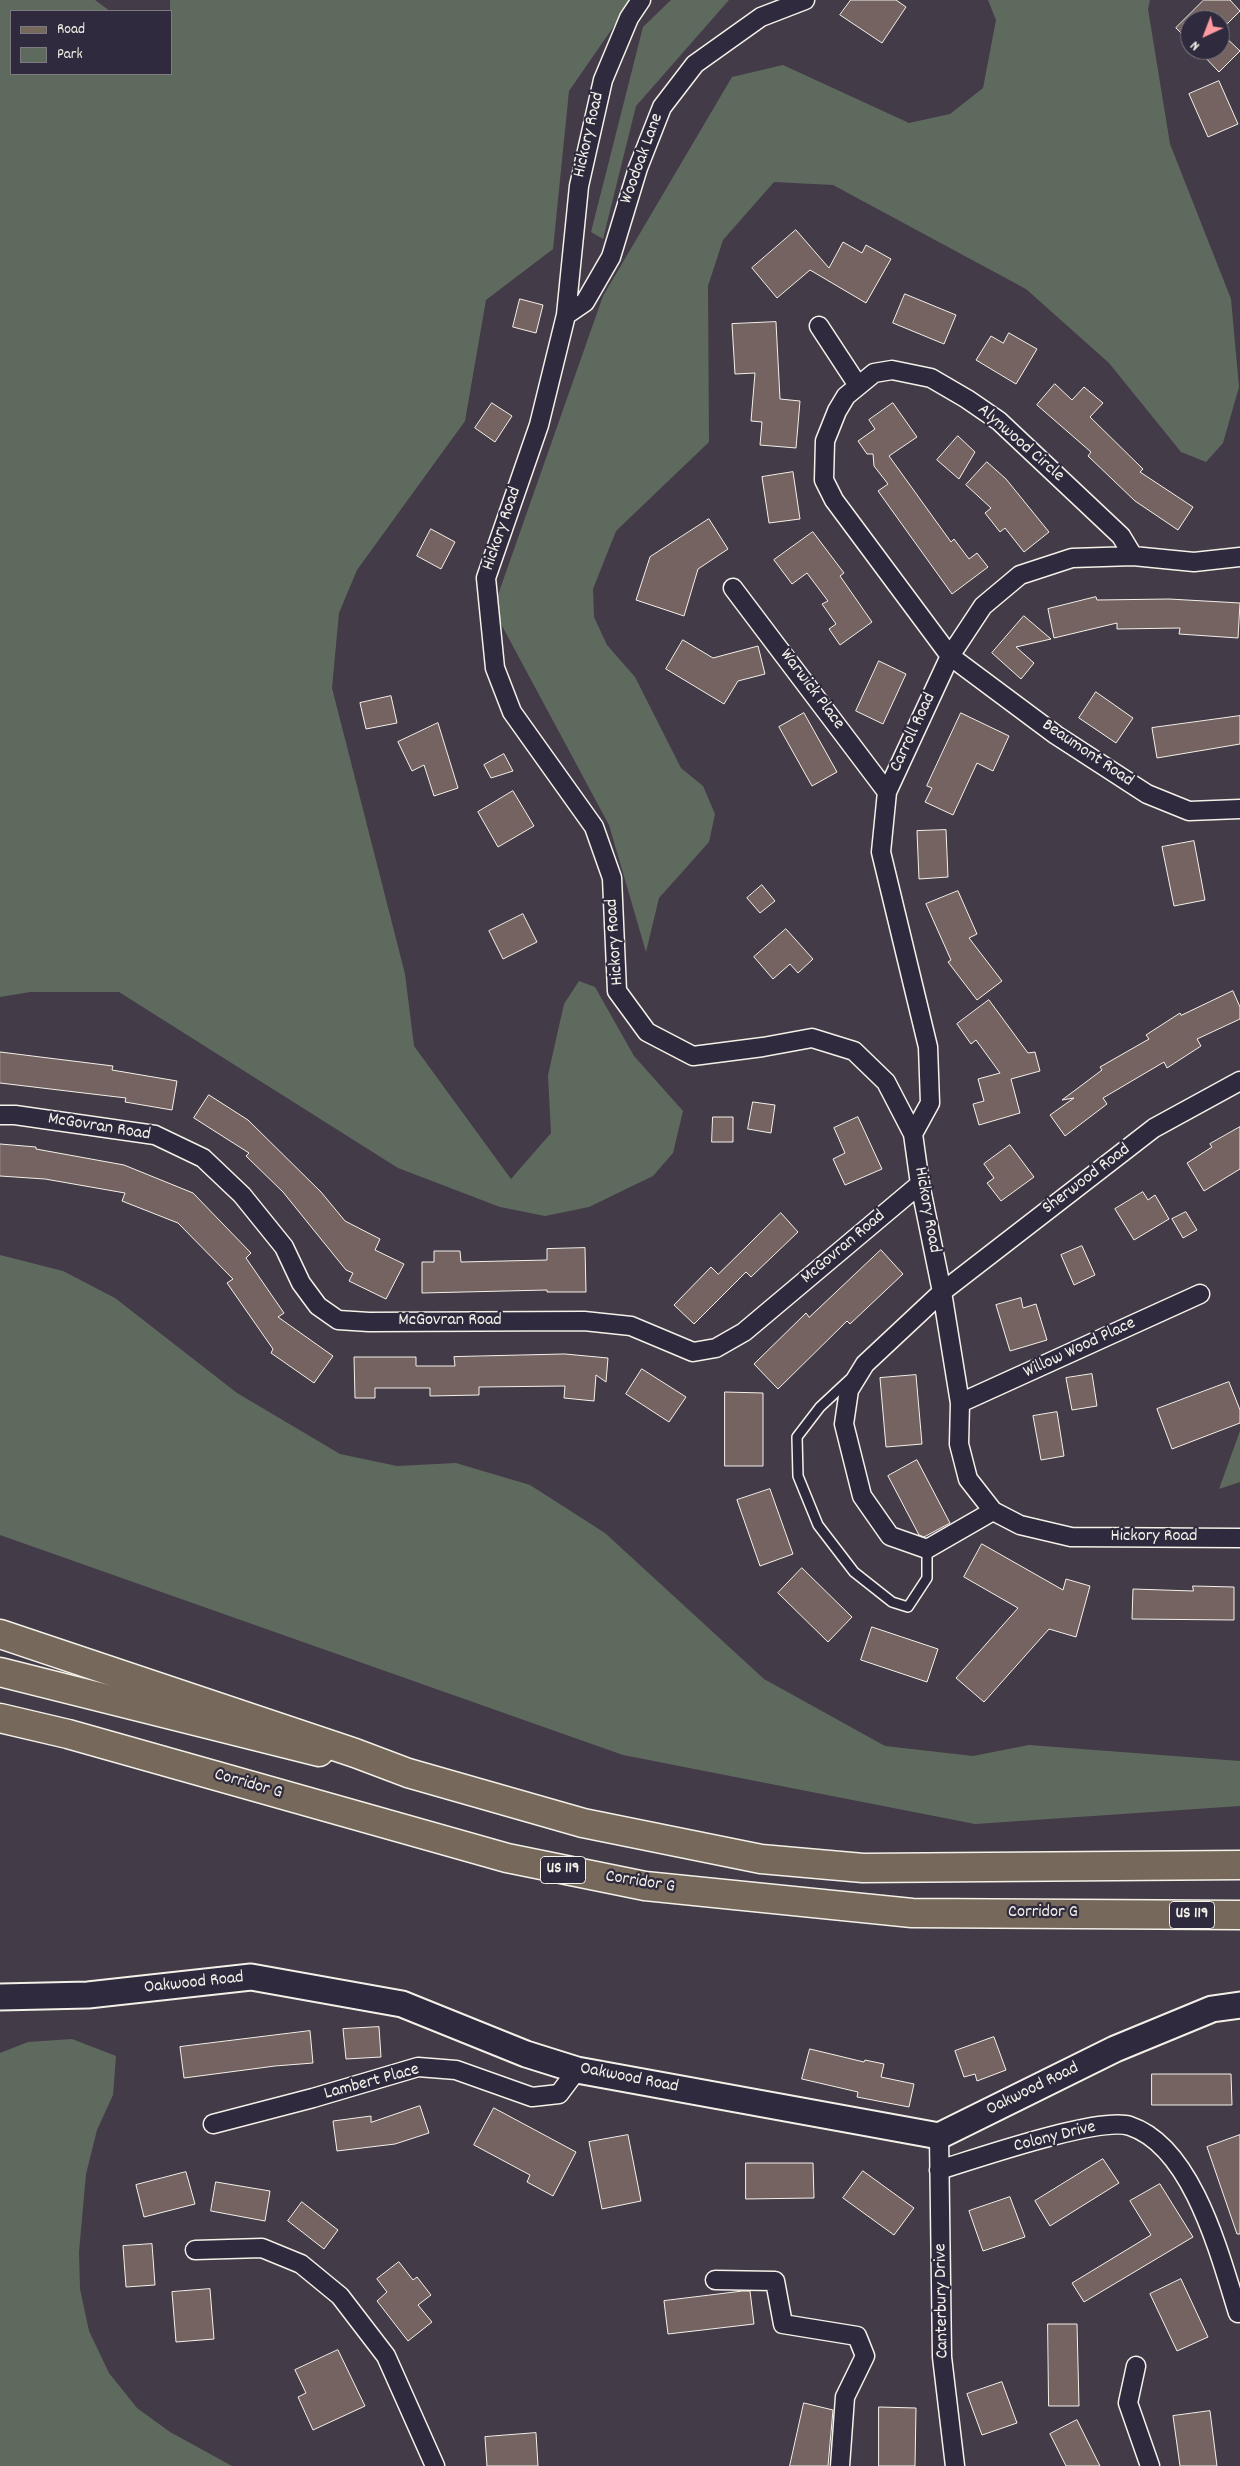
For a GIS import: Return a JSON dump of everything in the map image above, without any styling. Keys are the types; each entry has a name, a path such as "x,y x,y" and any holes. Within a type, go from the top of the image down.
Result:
{"main road":[{"path":"0,1634 354,1752 408,1773"},
{"path":"0,1672 408,1773 583,1824 761,1858 863,1868 1240,1865"},
{"name":"Corridor G","path":"0,1718 507,1858 645,1886 912,1913 1240,1915"},
{"path":"0,1736 34,1726"}],"street":[{"name":"Hickory Road","path":"641,0 628,18 603,80 579,186 566,315 539,426 486,578 489,625 495,668 512,712 594,827 612,878 618,991 646,1032 693,1056 763,1047 812,1038 854,1051 886,1082 914,1134 920,1184 942,1292 960,1403 959,1444 968,1479 993,1511 1020,1525 1071,1537 1240,1538"},
{"name":"Woodoak Lane","path":"566,315 585,302 611,257 638,168 662,107 694,64 761,17 805,0"},
{"path":"819,326 858,384"},
{"name":"Alynwood Circle","path":"950,656 874,556 834,500 824,480 825,441 837,412 846,396 858,384 874,373 892,370 931,378 999,421 1121,536 1133,556"},
{"name":"Carroll Road","path":"914,1134 930,1103 928,1047 881,852 887,792 950,656 984,606 1020,575 1072,558 1133,556 1194,562 1240,557"},
{"name":"Warwick Place","path":"733,588 887,792"},
{"name":"Beaumont Road","path":"950,656 1056,735 1147,794 1189,811 1240,809"},
{"name":"Sherwood Road","path":"927,1549 890,1536 862,1496 844,1424 849,1390 865,1364 942,1292 1154,1128 1240,1081"},
{"name":"McGovran Road","path":"0,1115 15,1115 155,1135 203,1158 242,1195 284,1247 301,1283 318,1306 338,1320 369,1322 584,1321 631,1326 692,1352 716,1348 744,1332 920,1184"},
{"name":"Willow Wood Place","path":"960,1403 1200,1294"},
{"path":"927,1549 993,1511"},
{"name":"Oakwood Road","path":"0,1997 88,1996 251,1977 402,2004 526,2054 577,2070 939,2136 1115,2049 1212,2009 1240,2005"},
{"name":"Lambert Place","path":"213,2124 313,2098 418,2067 456,2070 532,2097 559,2094 577,2070"},
{"name":"Colony Drive","path":"939,2170 1089,2126 1129,2126 1161,2144 1183,2170 1213,2236 1238,2313"},
{"name":"Canterbury Drive","path":"939,2136 942,2245 942,2356 955,2466"},
{"path":"195,2250 262,2248 301,2264 340,2296 386,2356 435,2466"},
{"path":"715,2280 775,2281 783,2324 857,2336 865,2356 844,2397 840,2466"},
{"path":"1136,2366 1128,2403 1150,2466"}],"lane":[{"path":"865,1364 820,1407 798,1437 798,1476 818,1525 854,1572 892,1602 908,1607 927,1578 927,1549"}],"green space":[{"path":"0,0 95,0 109,10 10,10 10,75 172,75 172,10 170,10 170,0 632,0 569,91 553,249 486,300 465,421 357,570 339,613 332,688 405,974 414,1046 511,1179 551,1133 548,1075 564,1004 579,981 595,987 634,1056 683,1111 673,1153 653,1176 589,1207 545,1216 500,1207 398,1168 119,992 30,992 0,997"},
{"path":"671,0 729,0 636,106 603,239 591,232 643,27"},
{"path":"988,0 1150,0 1148,9 1170,144 1231,299 1239,387 1223,443 1206,462 1181,452 1109,363 1026,289 833,185 774,182 723,240 708,286 709,442 616,531 593,589 594,617 607,645 635,677 681,768 703,786 715,814 709,842 659,898 646,952 609,825 493,609 603,296 732,77 783,65 909,123 950,114 983,88 996,20"},
{"path":"0,1255 63,1271 115,1298 237,1393 340,1454 397,1466 456,1463 530,1485 605,1533 764,1679 885,1746 973,1756 1029,1745 1240,1761 1240,1806 975,1824 623,1755 0,1535"},
{"path":"1240,1431 1240,1482 1219,1489"},
{"path":"72,2039 116,2056 113,2095 97,2130 86,2174 79,2252 80,2289 89,2331 109,2373 137,2408 170,2432 232,2466 0,2466 0,2053 28,2042"}],"building":[{"path":"851,0 896,0 906,7 882,43 840,15"},
{"path":"1204,0 1230,0 1240,11 1230,21 1230,10 1194,10"},
{"path":"1180,24 1180,32 1176,28"},
{"path":"1230,42 1240,51 1219,72 1208,60 1230,60"},
{"path":"1219,81 1238,124 1208,137 1189,94"},
{"path":"796,230 829,268 843,242 862,253 866,245 891,259 866,303 810,270 777,298 752,268"},
{"path":"905,294 956,315 944,344 893,323"},
{"path":"520,299 543,305 536,333 513,327"},
{"path":"776,322 780,399 800,401 796,448 760,445 762,422 751,421 755,373 735,374 732,324"},
{"path":"1009,333 1037,349 1016,384 976,360 991,336 1003,343"},
{"path":"1055,384 1072,400 1084,387 1103,403 1090,417 1143,469 1140,472 1193,507 1178,530 1135,501 1088,456 1091,452 1037,405"},
{"path":"492,403 512,416 495,442 475,428"},
{"path":"893,403 917,437 889,456 951,542 954,539 969,559 977,553 988,567 952,594 878,491 888,484 874,466 873,454 867,454 858,441 875,429 869,420"},
{"path":"958,436 975,452 959,479 937,460"},
{"path":"987,462 1006,479 1049,532 1024,552 1005,528 1000,532 985,513 991,508 966,485"},
{"path":"793,472 800,519 769,523 762,477"},
{"path":"709,519 728,549 698,569 684,616 636,600 650,557"},
{"path":"431,529 455,542 441,569 417,556"},
{"path":"813,532 844,573 840,576 872,622 840,645 829,629 836,624 822,604 828,601 807,573 792,584 774,560"},
{"path":"1096,597 1097,600 1169,599 1240,603 1238,638 1179,634 1180,628 1117,629 1117,623 1054,638 1048,609"},
{"path":"1024,616 1051,639 1016,647 1034,663 1021,679 992,653"},
{"path":"683,640 713,658 758,646 765,674 738,681 724,704 666,669"},
{"path":"879,661 906,674 883,724 856,711"},
{"path":"1096,692 1133,718 1116,743 1079,718"},
{"path":"391,696 397,723 366,729 360,703"},
{"path":"804,713 837,772 812,786 779,727"},
{"path":"961,713 1009,736 993,771 977,763 953,815 925,802 932,788 927,786"},
{"path":"1240,716 1240,744 1157,758 1152,728"},
{"path":"438,723 458,788 434,796 424,765 412,771 398,742"},
{"path":"504,754 513,771 491,778 484,765"},
{"path":"513,791 534,826 498,847 478,812"},
{"path":"946,830 948,877 919,879 917,831"},
{"path":"1194,841 1205,900 1174,906 1162,847"},
{"path":"762,885 775,901 760,913 747,898"},
{"path":"958,891 977,934 969,938 1002,981 977,1000 948,962 951,960 926,904"},
{"path":"523,914 537,942 503,959 489,931"},
{"path":"786,929 813,959 798,973 790,964 773,979 754,957"},
{"path":"1233,991 1240,1007 1240,1019 1197,1039 1201,1046 1167,1068 1164,1062 1103,1098 1107,1104 1065,1136 1050,1115 1074,1098 1062,1100 1102,1070 1100,1067 1149,1039 1146,1035 1180,1013 1181,1015"},
{"path":"989,1000 1028,1053 1035,1052 1040,1071 1011,1079 1020,1113 979,1125 973,1104 984,1101 978,1079 1000,1073 976,1040 971,1044 957,1024"},
{"path":"0,1052 113,1066 112,1070 177,1081 172,1110 125,1102 126,1098 0,1083"},
{"path":"209,1095 248,1120 321,1192 345,1221 380,1239 375,1250 404,1264 386,1299 349,1281 353,1273 346,1270 283,1192 246,1156 249,1153 194,1118"},
{"path":"753,1102 775,1105 771,1133 748,1129"},
{"path":"713,1117 733,1117 733,1142 712,1142"},
{"path":"858,1117 882,1169 845,1185 833,1159 845,1153 834,1128"},
{"path":"1240,1127 1240,1169 1204,1191 1187,1163 1212,1147 1210,1144"},
{"path":"0,1144 36,1147 36,1149 124,1165 193,1193 251,1253 246,1258 284,1313 278,1317 333,1356 314,1383 271,1353 273,1349 227,1283 233,1279 178,1223 122,1201 125,1193 45,1179 0,1176"},
{"path":"1010,1145 1034,1177 1001,1201 987,1183 994,1178 984,1164"},
{"path":"1143,1192 1148,1200 1155,1195 1169,1219 1134,1240 1115,1209"},
{"path":"1186,1212 1197,1230 1183,1238 1172,1219"},
{"path":"781,1213 798,1232 751,1277 746,1272 694,1324 674,1305 711,1267 718,1274"},
{"path":"1082,1246 1095,1275 1074,1285 1061,1255"},
{"path":"585,1248 586,1292 547,1292 547,1290 422,1293 422,1262 434,1262 434,1251 460,1251 461,1262 547,1260 547,1249"},
{"path":"881,1250 903,1274 850,1324 847,1321 778,1389 754,1364 806,1313 809,1317"},
{"path":"1021,1298 1023,1308 1036,1304 1047,1340 1010,1351 996,1305"},
{"path":"565,1354 608,1358 606,1382 596,1375 594,1401 564,1398 565,1386 479,1387 479,1395 430,1396 430,1388 375,1388 375,1398 355,1398 354,1357 416,1357 416,1366 455,1366 454,1357"},
{"path":"642,1369 686,1397 669,1422 626,1394"},
{"path":"1092,1374 1097,1406 1072,1410 1066,1378"},
{"path":"916,1375 922,1444 886,1447 880,1378"},
{"path":"1229,1382 1240,1410 1240,1423 1172,1449 1157,1409"},
{"path":"725,1392 763,1393 763,1466 725,1466"},
{"path":"1057,1412 1064,1456 1041,1460 1033,1416"},
{"path":"917,1460 950,1523 924,1537 919,1535 888,1476"},
{"path":"770,1489 793,1554 760,1566 737,1500"},
{"path":"982,1544 1063,1590 1066,1579 1090,1586 1076,1637 1049,1629 984,1702 956,1678 1018,1608 964,1577"},
{"path":"802,1568 852,1617 828,1642 778,1593"},
{"path":"1193,1586 1234,1587 1234,1620 1132,1619 1133,1589 1193,1591"},
{"path":"872,1627 938,1649 927,1682 861,1660"},
{"path":"379,2027 381,2057 346,2059 343,2029"},
{"path":"310,2031 313,2063 184,2078 180,2047"},
{"path":"994,2037 1006,2070 977,2081 975,2074 964,2077 955,2051"},
{"path":"810,2049 864,2062 865,2060 884,2064 881,2077 914,2084 909,2107 857,2097 858,2092 802,2079"},
{"path":"1152,2074 1231,2074 1232,2105 1152,2105"},
{"path":"420,2106 429,2133 395,2144 337,2151 333,2121 371,2116 371,2122"},
{"path":"494,2108 576,2152 553,2196 527,2182 530,2175 474,2145"},
{"path":"628,2135 641,2201 602,2209 589,2142"},
{"path":"1240,2135 1240,2234 1237,2234 1207,2147"},
{"path":"1103,2159 1119,2183 1050,2226 1035,2201"},
{"path":"746,2163 813,2163 814,2198 746,2199"},
{"path":"863,2171 914,2208 894,2235 843,2198"},
{"path":"186,2172 195,2204 144,2217 136,2185"},
{"path":"216,2182 270,2191 265,2221 211,2211"},
{"path":"1160,2184 1193,2237 1084,2302 1072,2283 1151,2235 1130,2201"},
{"path":"1010,2197 1025,2237 983,2251 969,2211"},
{"path":"302,2202 338,2230 324,2249 288,2221"},
{"path":"152,2244 155,2285 126,2287 123,2246"},
{"path":"399,2262 413,2280 417,2277 431,2295 418,2305 432,2322 408,2341 377,2301 387,2292 377,2279"},
{"path":"1181,2279 1208,2337 1177,2351 1150,2294"},
{"path":"210,2289 214,2339 176,2342 172,2292"},
{"path":"750,2291 754,2324 668,2334 664,2301"},
{"path":"1048,2324 1077,2324 1079,2406 1049,2406"},
{"path":"338,2350 365,2406 313,2430 298,2397 306,2393 295,2370"},
{"path":"1002,2382 1017,2423 982,2435 967,2394"},
{"path":"804,2403 833,2410 828,2466 790,2466"},
{"path":"879,2407 916,2408 915,2466 879,2466"},
{"path":"1210,2411 1217,2466 1180,2466 1173,2416"},
{"path":"1077,2420 1100,2466 1066,2466 1050,2434"},
{"path":"536,2433 538,2466 487,2466 485,2437"}]}
